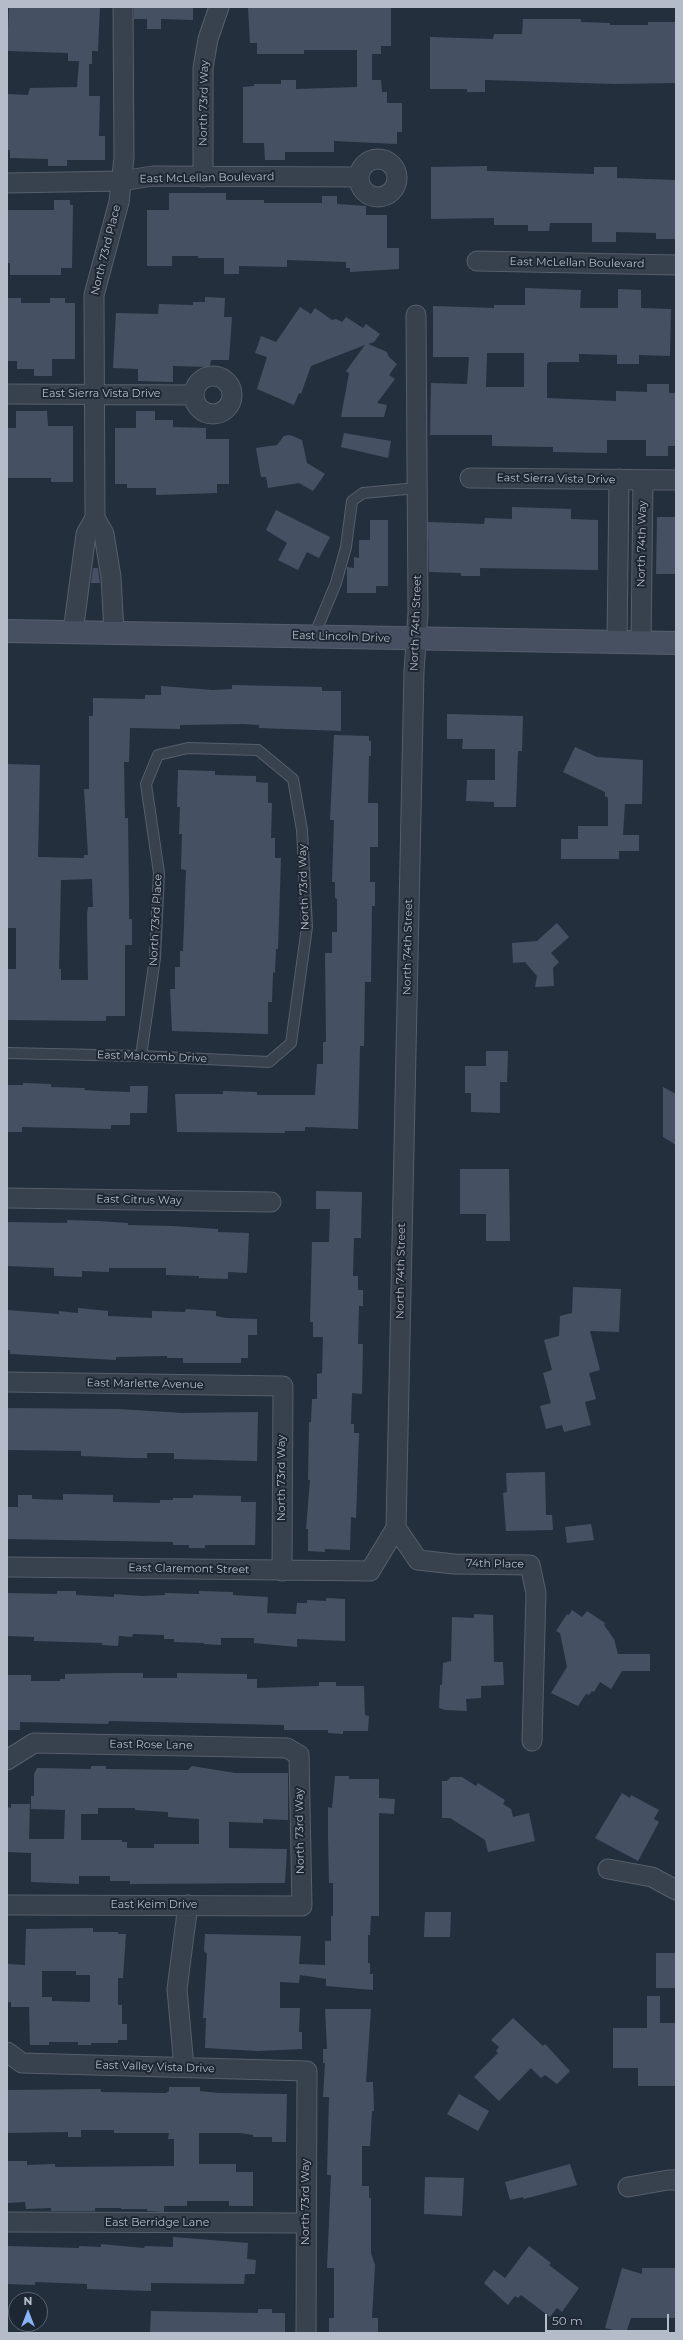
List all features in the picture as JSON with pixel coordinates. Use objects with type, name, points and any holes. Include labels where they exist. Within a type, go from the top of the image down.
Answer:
[{"type":"main road","name":"East Lincoln Drive","points":[[7,631],[676,643]]},
{"type":"street","name":"North 73rd Place","points":[[74,632],[86,534],[95,518],[94,295],[118,202],[124,158],[123,7]]},
{"type":"street","name":"North 73rd Way","points":[[203,177],[203,68],[208,39],[219,7]]},
{"type":"street","name":"East McLellan Boulevard","points":[[7,183],[121,181],[153,176],[359,177]]},
{"type":"street","name":"East McLellan Boulevard","points":[[477,261],[676,265]]},
{"type":"street","name":"North 74th Street","points":[[396,1528],[413,679],[418,613],[416,316]]},
{"type":"street","name":"East Sierra Vista Drive","points":[[7,394],[194,395]]},
{"type":"street","name":"East Sierra Vista Drive","points":[[470,478],[643,480]]},
{"type":"street","points":[[617,642],[619,479]]},
{"type":"street","points":[[643,480],[676,480]]},
{"type":"street","name":"North 74th Way","points":[[641,642],[643,480]]},
{"type":"street","name":"North 73rd Place","points":[[95,518],[104,534],[111,577],[114,632]]},
{"type":"street","name":"East Citrus Way","points":[[7,1198],[271,1202]]},
{"type":"street","name":"East Marlette Avenue","points":[[7,1382],[283,1386]]},
{"type":"street","name":"North 73rd Way","points":[[282,1571],[283,1386]]},
{"type":"street","name":"East Claremont Street","points":[[7,1567],[370,1571],[396,1528]]},
{"type":"street","name":"74th Place","points":[[396,1528],[418,1560],[454,1564],[530,1565],[536,1592],[532,1741]]},
{"type":"street","name":"East Rose Lane","points":[[7,1760],[34,1743],[287,1748],[298,1755]]},
{"type":"street","name":"North 73rd Way","points":[[298,1755],[302,1906]]},
{"type":"street","points":[[608,1869],[652,1877],[676,1890]]},
{"type":"street","name":"East Keim Drive","points":[[7,1905],[302,1906]]},
{"type":"street","points":[[184,2067],[178,1989],[188,1905]]},
{"type":"street","name":"East Valley Vista Drive","points":[[7,2052],[22,2063],[307,2071]]},
{"type":"street","name":"North 73rd Way","points":[[306,2333],[307,2071]]},
{"type":"street","points":[[628,2186],[676,2180]]},
{"type":"street","name":"East Berridge Lane","points":[[7,2222],[306,2224]]},
{"type":"lane","points":[[314,636],[336,583],[346,547],[352,501],[363,493],[417,488]]},
{"type":"lane","name":"North 73rd Place","points":[[141,1056],[155,958],[159,873],[146,784],[158,755],[188,748],[258,750],[292,779]]},
{"type":"lane","name":"North 73rd Way","points":[[291,1043],[307,927],[302,830],[292,779]]},
{"type":"lane","name":"East Malcomb Drive","points":[[7,1053],[141,1056],[269,1062],[291,1043]]},
{"type":"building","points":[[9,7],[100,7],[98,51],[92,51],[92,64],[89,64],[89,96],[100,96],[99,136],[105,136],[105,160],[67,160],[67,166],[48,166],[48,159],[10,158],[10,150],[7,150],[7,94],[28,95],[30,88],[77,87],[79,61],[68,61],[68,53],[7,51]]},
{"type":"building","points":[[134,7],[193,7],[193,20],[161,19],[161,29],[147,29],[147,19],[134,19]]},
{"type":"building","points":[[248,7],[391,7],[391,46],[381,46],[381,54],[372,54],[372,80],[381,80],[382,92],[387,92],[387,103],[402,103],[402,132],[397,132],[397,144],[334,141],[334,152],[285,152],[285,160],[265,160],[264,143],[243,143],[243,87],[254,86],[254,84],[281,84],[281,80],[296,80],[296,89],[357,87],[357,50],[304,50],[304,54],[257,54],[257,43],[250,43]]},
{"type":"building","points":[[523,19],[581,19],[581,22],[610,23],[610,25],[648,25],[648,22],[676,22],[676,83],[615,84],[485,80],[485,92],[467,92],[467,89],[430,89],[430,37],[493,39],[494,34],[522,34]]},
{"type":"building","points":[[487,166],[487,171],[594,174],[594,167],[617,167],[617,178],[676,180],[676,239],[656,239],[656,233],[616,232],[616,242],[592,242],[592,223],[550,223],[549,231],[528,231],[528,225],[494,225],[494,218],[431,219],[431,167]]},
{"type":"building","points":[[169,193],[226,193],[226,200],[264,200],[264,203],[322,203],[322,196],[337,196],[337,204],[366,206],[366,215],[387,215],[387,248],[399,248],[399,269],[350,272],[350,268],[346,268],[346,262],[287,260],[287,267],[239,266],[239,274],[224,274],[224,258],[198,258],[198,256],[172,256],[172,266],[147,266],[147,210],[169,210]]},
{"type":"building","points":[[54,200],[70,200],[70,205],[73,205],[72,268],[61,268],[61,275],[10,275],[10,263],[7,263],[7,210],[54,210]]},
{"type":"building","points":[[525,288],[581,290],[580,308],[618,308],[618,289],[641,290],[641,308],[671,309],[670,356],[639,355],[639,364],[617,364],[617,355],[579,354],[579,362],[549,362],[547,364],[547,398],[616,401],[616,391],[647,392],[647,384],[669,384],[669,393],[676,393],[676,446],[668,446],[668,456],[646,456],[646,440],[607,440],[607,453],[553,452],[553,447],[492,446],[492,435],[430,435],[431,383],[467,384],[469,357],[433,357],[433,306],[494,308],[494,305],[525,305]],"holes":[[[487,353],[524,353],[524,387],[486,387]]]},
{"type":"building","points":[[205,297],[225,298],[224,317],[232,317],[229,360],[211,360],[210,367],[173,366],[173,382],[138,381],[138,369],[113,368],[116,313],[158,314],[159,304],[193,305],[193,302],[205,302]]},
{"type":"building","points":[[7,298],[21,298],[21,303],[50,303],[50,298],[65,298],[65,303],[75,303],[75,359],[52,359],[52,376],[34,376],[34,369],[17,369],[17,361],[7,361]]},
{"type":"building","points":[[300,307],[311,314],[315,308],[332,320],[336,319],[342,322],[346,317],[363,328],[366,324],[380,334],[374,342],[368,344],[387,352],[389,357],[397,364],[389,375],[395,379],[377,403],[387,405],[384,417],[341,417],[349,373],[346,371],[365,345],[311,366],[301,394],[299,393],[294,405],[257,389],[267,357],[255,353],[261,336],[276,342]]},
{"type":"building","points":[[16,411],[47,411],[48,426],[73,426],[73,482],[51,482],[51,478],[7,478],[7,428],[16,428]]},
{"type":"building","points":[[136,411],[155,411],[155,420],[173,420],[173,427],[206,428],[206,439],[229,439],[229,484],[217,484],[217,493],[156,495],[156,488],[127,488],[127,484],[115,484],[115,428],[136,428]]},
{"type":"building","points":[[344,433],[391,441],[388,458],[341,447]]},
{"type":"building","points":[[290,435],[302,440],[307,463],[325,474],[313,491],[299,483],[268,488],[266,477],[261,477],[256,448],[277,445],[284,436]]},
{"type":"building","points":[[512,507],[571,509],[571,519],[598,520],[598,570],[480,568],[480,576],[461,576],[461,573],[429,572],[428,522],[484,524],[485,518],[512,519]]},
{"type":"building","points":[[276,510],[330,537],[319,558],[307,552],[298,570],[278,560],[287,543],[266,530]]},
{"type":"building","points":[[657,517],[676,517],[676,574],[656,574]]},
{"type":"building","points":[[370,520],[388,520],[388,586],[376,586],[376,593],[347,593],[347,567],[354,568],[354,557],[359,558],[359,540],[370,540]]},
{"type":"building","points":[[93,568],[98,568],[100,583],[91,583]]},
{"type":"building","points":[[232,685],[322,687],[322,691],[341,691],[341,731],[259,728],[259,725],[244,724],[180,725],[180,729],[130,728],[129,762],[124,762],[125,818],[128,818],[129,919],[132,919],[132,945],[125,945],[125,1016],[106,1016],[106,1021],[7,1020],[7,969],[16,969],[16,928],[7,928],[7,764],[40,765],[38,857],[84,858],[84,855],[88,855],[84,789],[89,789],[89,716],[93,716],[93,698],[145,699],[145,695],[161,695],[161,686],[213,690],[232,689]],"holes":[[[92,879],[93,907],[88,907],[87,914],[88,980],[61,980],[61,969],[59,969],[61,880]]]},
{"type":"building","points":[[447,714],[523,716],[522,751],[518,751],[516,807],[494,807],[494,802],[466,801],[467,780],[495,780],[495,749],[462,749],[463,739],[447,739]]},
{"type":"building","points":[[334,735],[369,736],[369,741],[371,741],[371,756],[369,756],[368,803],[378,803],[378,847],[370,847],[370,882],[375,882],[375,906],[372,906],[371,982],[365,982],[364,1046],[360,1046],[358,1129],[305,1127],[305,1131],[285,1131],[285,1133],[177,1132],[175,1094],[223,1094],[223,1091],[257,1092],[257,1095],[315,1095],[317,1064],[323,1064],[323,1042],[326,1042],[325,953],[332,953],[332,932],[337,932],[337,899],[335,898],[335,882],[332,882],[334,820],[330,820]]},
{"type":"building","points":[[575,747],[597,757],[643,760],[642,804],[625,804],[623,835],[639,835],[639,851],[619,851],[619,859],[561,859],[561,839],[578,839],[578,826],[608,826],[608,798],[605,796],[605,792],[563,772]]},
{"type":"building","points":[[178,770],[215,771],[215,775],[256,776],[256,782],[268,783],[268,803],[272,803],[271,838],[275,838],[275,858],[281,858],[278,949],[276,949],[275,973],[273,972],[272,1002],[268,1002],[268,1034],[172,1031],[170,989],[175,989],[175,967],[180,967],[180,951],[183,951],[186,870],[181,869],[182,834],[179,834],[180,807],[177,807]]},
{"type":"building","points":[[557,923],[569,937],[551,953],[559,962],[553,968],[554,986],[535,987],[537,976],[525,962],[513,963],[512,943],[537,941]]},
{"type":"building","points":[[486,1051],[508,1051],[507,1082],[500,1082],[500,1113],[471,1112],[471,1093],[465,1093],[465,1066],[486,1066]]},
{"type":"building","points":[[23,1083],[51,1084],[51,1087],[85,1088],[84,1090],[130,1092],[130,1086],[148,1086],[147,1113],[130,1113],[130,1125],[111,1125],[111,1129],[22,1127],[22,1132],[7,1132],[7,1085],[23,1085]]},
{"type":"building","points":[[663,1087],[676,1094],[676,1145],[663,1137]]},
{"type":"building","points":[[460,1169],[509,1169],[510,1241],[486,1241],[486,1214],[460,1214]]},
{"type":"building","points":[[316,1191],[362,1192],[361,1238],[354,1238],[353,1276],[358,1276],[358,1290],[363,1290],[363,1306],[359,1306],[358,1344],[363,1344],[362,1394],[352,1393],[351,1424],[354,1424],[354,1433],[359,1433],[356,1518],[351,1517],[350,1550],[325,1549],[325,1552],[308,1551],[308,1529],[306,1529],[310,1480],[308,1480],[309,1422],[311,1422],[312,1399],[317,1399],[317,1374],[322,1373],[323,1337],[313,1337],[313,1322],[310,1322],[312,1242],[329,1242],[330,1209],[316,1209]]},
{"type":"building","points":[[67,1220],[128,1223],[128,1225],[218,1229],[218,1232],[249,1233],[247,1273],[228,1272],[228,1279],[199,1278],[199,1276],[166,1275],[166,1268],[109,1268],[109,1272],[82,1271],[82,1277],[54,1276],[54,1268],[7,1266],[7,1222],[67,1223]]},
{"type":"building","points":[[573,1287],[621,1289],[619,1332],[590,1331],[600,1370],[589,1373],[596,1399],[585,1402],[591,1425],[564,1432],[562,1425],[546,1429],[540,1406],[551,1403],[543,1373],[552,1370],[544,1340],[559,1336],[560,1316],[572,1313]]},
{"type":"building","points":[[78,1308],[108,1311],[108,1316],[152,1318],[152,1311],[185,1312],[186,1309],[216,1311],[216,1316],[226,1318],[257,1319],[257,1335],[248,1335],[248,1358],[241,1358],[241,1363],[183,1363],[183,1358],[167,1358],[167,1356],[116,1357],[116,1360],[10,1354],[10,1350],[7,1350],[7,1310],[59,1314],[59,1311],[78,1313]]},
{"type":"building","points":[[7,1408],[118,1409],[182,1413],[258,1412],[257,1461],[174,1459],[174,1453],[147,1453],[147,1458],[132,1458],[81,1456],[81,1451],[7,1450]]},
{"type":"building","points":[[545,1472],[546,1515],[552,1515],[553,1530],[506,1531],[503,1493],[507,1492],[506,1473]]},
{"type":"building","points":[[63,1494],[113,1495],[113,1502],[160,1503],[160,1500],[173,1500],[173,1498],[193,1498],[193,1495],[241,1496],[241,1502],[256,1502],[255,1545],[205,1545],[205,1548],[189,1548],[189,1545],[173,1545],[173,1542],[7,1539],[7,1507],[18,1507],[18,1495],[32,1495],[32,1499],[63,1500]]},
{"type":"building","points":[[591,1524],[594,1540],[567,1543],[565,1527]]},
{"type":"building","points":[[57,1591],[76,1591],[76,1595],[114,1597],[114,1594],[142,1596],[165,1595],[165,1593],[199,1594],[199,1591],[233,1592],[233,1595],[268,1597],[267,1613],[296,1614],[297,1603],[307,1603],[307,1600],[326,1601],[326,1598],[345,1599],[345,1641],[297,1639],[297,1647],[254,1643],[254,1638],[221,1638],[221,1645],[174,1642],[174,1639],[164,1639],[164,1635],[133,1634],[132,1637],[119,1636],[118,1646],[102,1645],[102,1643],[34,1641],[34,1637],[7,1636],[7,1593],[57,1594]]},
{"type":"building","points":[[572,1610],[582,1617],[587,1611],[605,1623],[604,1625],[614,1639],[618,1654],[650,1654],[650,1671],[622,1671],[611,1689],[600,1682],[594,1692],[592,1691],[589,1695],[586,1694],[578,1706],[551,1693],[567,1667],[560,1633],[556,1631],[567,1614],[569,1615]]},
{"type":"building","points":[[474,1614],[493,1615],[494,1662],[503,1662],[504,1685],[481,1686],[481,1698],[466,1699],[467,1711],[445,1710],[439,1708],[443,1663],[451,1661],[452,1617],[474,1618]]},
{"type":"building","points":[[143,1673],[143,1678],[177,1678],[177,1673],[247,1674],[247,1679],[257,1679],[257,1688],[319,1686],[319,1682],[336,1682],[336,1686],[364,1686],[365,1715],[369,1716],[368,1731],[343,1731],[343,1734],[328,1733],[328,1730],[284,1730],[284,1725],[109,1721],[108,1724],[20,1722],[20,1730],[7,1730],[7,1675],[31,1675],[31,1681],[60,1681],[60,1679],[65,1679],[65,1674]]},
{"type":"building","points":[[91,1766],[106,1766],[106,1769],[188,1770],[192,1766],[235,1773],[288,1773],[288,1820],[263,1819],[263,1823],[229,1822],[229,1848],[287,1849],[285,1883],[130,1884],[130,1881],[110,1881],[110,1876],[79,1876],[79,1884],[31,1882],[31,1853],[7,1852],[7,1807],[11,1808],[11,1804],[30,1804],[29,1839],[64,1839],[65,1810],[31,1809],[31,1796],[34,1796],[34,1774],[37,1768],[91,1769]],"holes":[[[98,1808],[135,1808],[135,1810],[168,1812],[168,1817],[199,1819],[199,1844],[154,1844],[154,1848],[127,1848],[127,1842],[122,1842],[122,1840],[81,1840],[81,1814],[98,1814]]]},
{"type":"building","points":[[335,1776],[349,1776],[349,1779],[379,1779],[379,1798],[395,1799],[394,1814],[379,1813],[379,1916],[371,1916],[370,1935],[368,1935],[368,1963],[370,1963],[370,1974],[373,1974],[373,1990],[326,1986],[326,1979],[300,1975],[299,1983],[280,1982],[280,2008],[300,2008],[299,2032],[302,2032],[302,2049],[258,2051],[205,2048],[206,2018],[203,2018],[207,1954],[204,1951],[205,1934],[301,1936],[299,1964],[325,1965],[325,1941],[331,1941],[331,1916],[333,1916],[333,1883],[329,1883],[328,1807],[332,1808]]},
{"type":"building","points":[[451,1777],[462,1777],[476,1786],[478,1783],[505,1800],[503,1804],[511,1809],[513,1817],[529,1813],[535,1841],[488,1852],[485,1840],[450,1818],[442,1818],[442,1781],[447,1781]]},
{"type":"building","points":[[622,1793],[630,1798],[631,1795],[659,1810],[654,1819],[659,1822],[638,1861],[595,1838]]},
{"type":"building","points":[[425,1912],[451,1912],[450,1937],[424,1937]]},
{"type":"building","points":[[93,1928],[93,1932],[118,1932],[118,1934],[126,1934],[123,1978],[118,1978],[118,2005],[122,2005],[122,2024],[127,2024],[127,2040],[118,2040],[118,2043],[91,2043],[91,2045],[78,2045],[78,2042],[49,2042],[49,2045],[30,2045],[29,2007],[11,2007],[11,2002],[7,2002],[7,1964],[25,1965],[26,1929]],"holes":[[[42,1971],[76,1971],[76,1975],[90,1975],[90,2002],[52,2001],[52,1997],[42,1997]]]},
{"type":"building","points":[[656,1953],[676,1953],[676,1988],[656,1988]]},
{"type":"building","points":[[647,1996],[660,1996],[660,2023],[676,2023],[676,2086],[638,2086],[638,2068],[613,2068],[613,2028],[647,2028]]},
{"type":"building","points":[[325,2009],[371,2009],[366,2082],[373,2082],[374,2111],[372,2111],[370,2146],[362,2146],[362,2186],[369,2186],[369,2198],[371,2198],[371,2253],[375,2265],[372,2318],[378,2318],[378,2333],[329,2333],[329,2318],[334,2318],[334,2268],[327,2268],[331,2175],[327,2175],[329,2097],[323,2097],[325,2063],[323,2063],[323,2049],[327,2049]]},
{"type":"building","points":[[513,2018],[543,2046],[545,2044],[570,2071],[557,2084],[545,2075],[541,2078],[531,2068],[499,2101],[474,2077],[498,2053],[496,2051],[499,2047],[491,2040]]},
{"type":"building","points":[[169,2087],[200,2087],[200,2091],[218,2093],[287,2094],[286,2142],[272,2142],[272,2137],[253,2137],[253,2135],[240,2133],[199,2133],[199,2164],[236,2164],[236,2172],[253,2172],[253,2206],[229,2206],[229,2201],[187,2201],[187,2206],[164,2206],[164,2212],[147,2211],[147,2209],[121,2208],[95,2208],[95,2211],[51,2211],[51,2208],[26,2209],[25,2202],[7,2203],[8,2161],[27,2161],[27,2165],[55,2164],[55,2167],[174,2166],[174,2139],[168,2139],[169,2133],[114,2133],[114,2130],[81,2130],[81,2137],[68,2137],[68,2132],[7,2133],[7,2090],[101,2089],[101,2092],[166,2093],[169,2091]]},
{"type":"building","points":[[459,2094],[489,2111],[478,2131],[447,2114]]},
{"type":"building","points":[[570,2164],[577,2185],[524,2199],[523,2197],[510,2200],[505,2182]]},
{"type":"building","points":[[425,2177],[464,2178],[462,2216],[424,2214]]},
{"type":"building","points":[[173,2237],[248,2243],[247,2259],[256,2260],[255,2274],[245,2274],[244,2284],[151,2283],[151,2291],[87,2289],[87,2284],[35,2282],[35,2285],[7,2284],[7,2246],[79,2248],[79,2246],[101,2247],[101,2244],[144,2248],[145,2246],[173,2247]]},
{"type":"building","points":[[529,2246],[551,2263],[549,2265],[579,2288],[562,2312],[557,2308],[550,2317],[521,2295],[518,2298],[515,2296],[508,2305],[484,2283],[494,2270],[505,2278]]},
{"type":"building","points":[[622,2268],[642,2274],[642,2268],[676,2268],[676,2318],[631,2318],[626,2333],[605,2328]]},
{"type":"building","points":[[258,2309],[272,2309],[272,2313],[285,2313],[285,2333],[150,2333],[151,2311],[258,2313]]}]
